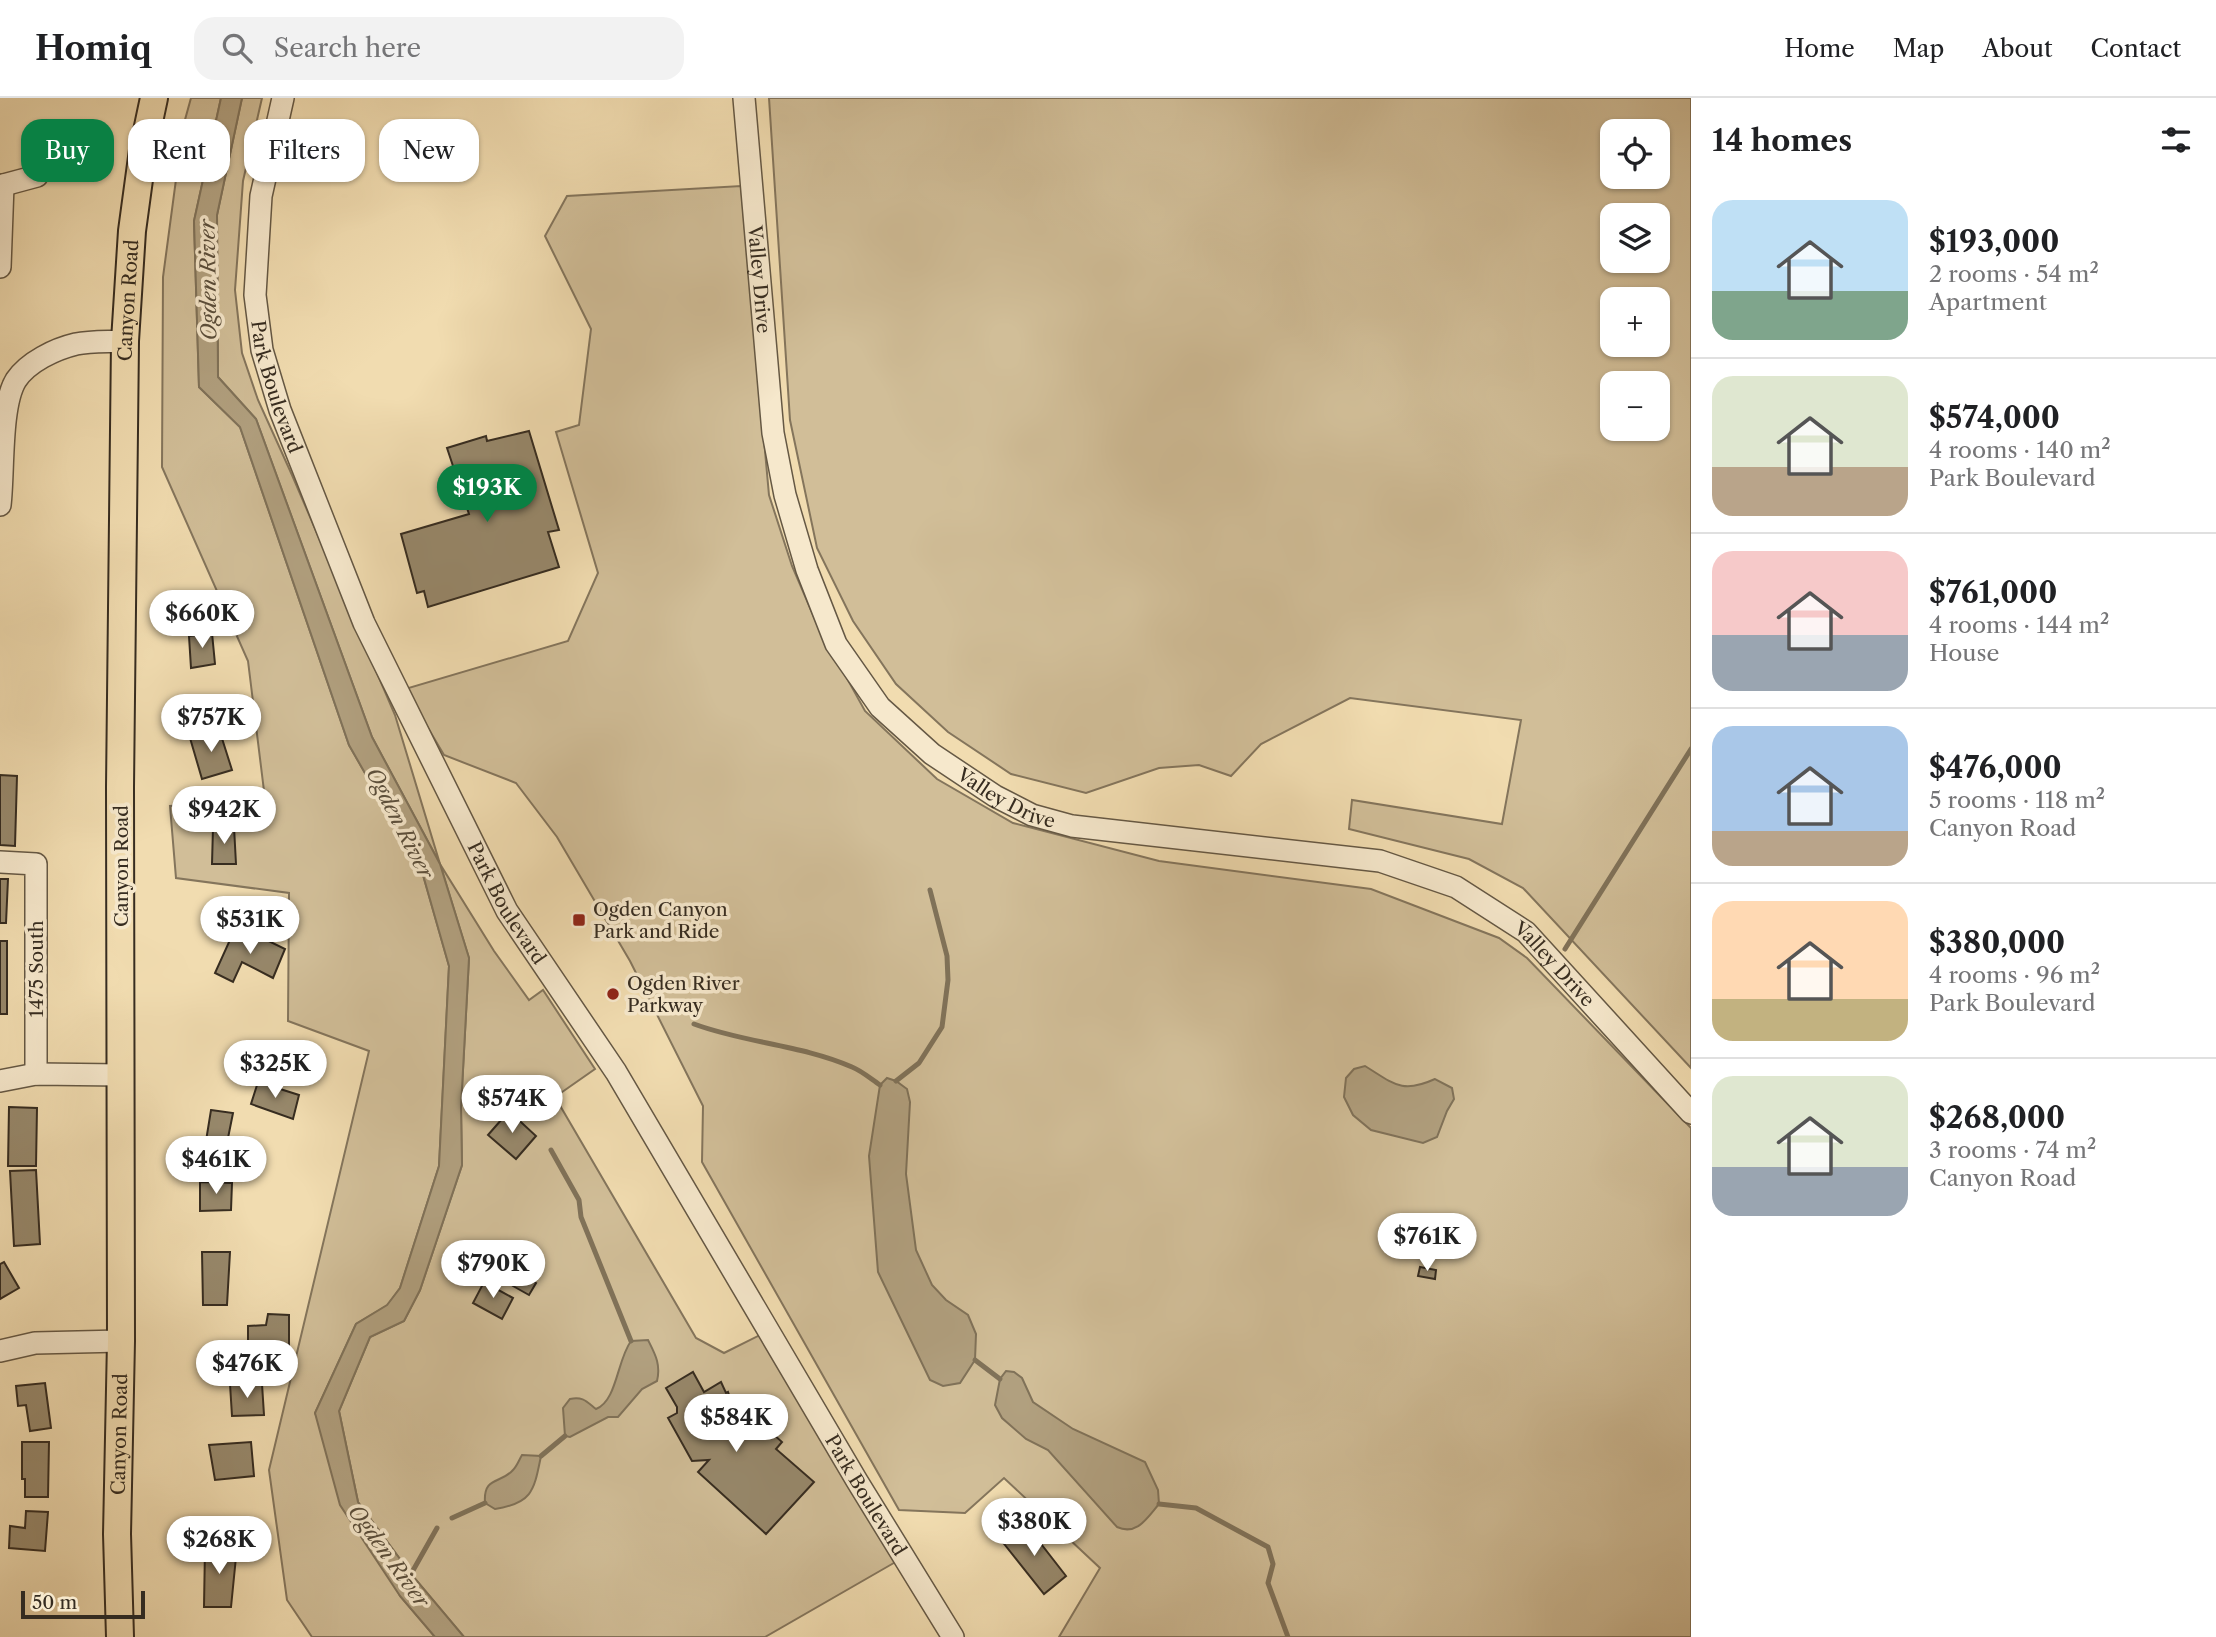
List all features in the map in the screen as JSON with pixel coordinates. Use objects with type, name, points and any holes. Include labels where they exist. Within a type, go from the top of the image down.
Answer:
[{"type":"main road","name":"Canyon Road","points":[[120,1637],[117,1534],[121,1341],[120,773],[125,341],[132,231],[143,150],[154,98]]},
{"type":"street","name":"Park Boulevard","points":[[283,98],[261,196],[255,295],[261,350],[280,410],[364,623],[507,911],[616,1072],[857,1481],[953,1637]]},
{"type":"street","name":"Valley Drive","points":[[744,98],[773,433],[785,495],[807,570],[836,644],[880,706],[932,754],[995,796],[1031,815],[1072,826],[1380,861],[1456,887],[1526,932],[1691,1113]]},
{"type":"street","points":[[0,267],[1,186],[21,180]]},
{"type":"street","points":[[0,505],[6,418],[16,380],[37,361],[56,350],[78,344],[125,341]]},
{"type":"street","name":"1475 South","points":[[0,862],[36,864],[36,1074]]},
{"type":"street","points":[[0,1081],[36,1074],[121,1075]]},
{"type":"street","points":[[0,1351],[35,1343],[121,1341]]},
{"type":"shaded area","points":[[191,98],[221,98],[216,119],[185,119]]},
{"type":"shaded area","points":[[242,98],[262,98],[257,119],[244,119],[244,177],[235,290],[242,353],[258,400],[395,715],[440,864],[372,737],[256,419],[218,377],[217,215],[224,182],[230,182],[230,154]]},
{"type":"shaded area","points":[[769,98],[1691,98],[1691,1068],[1523,888],[1469,859],[1349,829],[1352,800],[1502,824],[1521,720],[1350,698],[1261,744],[1231,776],[1199,765],[1159,768],[1086,793],[1011,774],[948,732],[896,684],[853,621],[817,548],[790,420]]},
{"type":"shaded area","points":[[176,182],[203,182],[194,221],[199,387],[240,427],[349,745],[423,875],[449,966],[439,1166],[400,1288],[388,1305],[356,1324],[315,1413],[400,1596],[435,1637],[312,1637],[287,1600],[269,1470],[369,1051],[288,1021],[289,893],[176,878],[170,806],[265,799],[248,661],[162,467],[163,277]]},
{"type":"shaded area","points":[[741,186],[769,495],[792,566],[817,624],[865,711],[937,779],[1013,823],[1159,861],[1371,889],[1499,938],[1527,958],[1691,1128],[1691,1637],[1059,1637],[1100,1568],[1004,1478],[965,1513],[899,1510],[702,1162],[703,1106],[630,961],[557,837],[516,783],[444,755],[405,689],[568,641],[598,573],[556,432],[579,425],[591,329],[545,236],[567,196]]},
{"type":"shaded area","points":[[440,864],[494,951],[529,1000],[543,990],[595,1069],[555,1097],[696,1338],[724,1353],[766,1332],[899,1560],[765,1637],[464,1637],[411,1574],[358,1502],[339,1411],[370,1337],[404,1321],[420,1290],[462,1165],[461,1107],[469,958]]},
{"type":"water","name":"Ogden River","points":[[221,98],[242,98],[230,154],[230,119],[216,119]]},
{"type":"water","name":"Ogden River","points":[[203,182],[224,182],[217,215],[218,377],[256,419],[372,737],[440,864],[469,958],[461,1107],[462,1165],[420,1290],[404,1321],[370,1337],[339,1411],[358,1502],[411,1574],[464,1637],[435,1637],[400,1596],[340,1505],[315,1413],[356,1324],[387,1305],[400,1288],[439,1166],[449,966],[423,875],[349,745],[240,427],[199,387],[194,221]]},
{"type":"water","points":[[1365,1066],[1398,1085],[1414,1086],[1435,1079],[1452,1088],[1454,1099],[1437,1137],[1423,1143],[1371,1130],[1353,1115],[1344,1097],[1346,1078],[1354,1069]]},
{"type":"water","points":[[887,1078],[907,1089],[910,1102],[906,1174],[916,1250],[932,1285],[946,1300],[968,1315],[976,1334],[975,1360],[960,1383],[943,1386],[930,1380],[878,1272],[869,1156],[880,1085]]},
{"type":"water","points":[[648,1340],[658,1364],[657,1381],[642,1389],[618,1417],[608,1417],[570,1437],[565,1436],[563,1408],[570,1399],[582,1399],[596,1409],[603,1405],[613,1389],[631,1341]]},
{"type":"water","points":[[1006,1371],[1014,1372],[1022,1378],[1033,1402],[1073,1429],[1145,1462],[1158,1490],[1159,1504],[1146,1520],[1130,1529],[1117,1527],[1048,1450],[1026,1439],[1002,1418],[995,1405],[1000,1379]]},
{"type":"water","points":[[522,1455],[541,1456],[530,1493],[517,1503],[495,1509],[485,1503],[485,1494],[490,1484],[516,1467]]},
{"type":"building","points":[[529,431],[559,530],[548,532],[559,567],[428,607],[424,591],[417,593],[401,534],[469,514],[447,448],[486,436],[487,441]]},
{"type":"building","points":[[212,633],[215,664],[191,668],[189,636]]},
{"type":"building","points":[[219,729],[232,770],[202,779],[190,738]]},
{"type":"building","points":[[0,775],[17,776],[15,846],[0,845]]},
{"type":"building","points":[[234,827],[236,864],[212,864],[213,828]]},
{"type":"building","points":[[0,879],[8,879],[6,923],[0,923]]},
{"type":"building","points":[[234,931],[250,938],[252,933],[285,949],[273,978],[242,962],[233,982],[215,973]]},
{"type":"building","points":[[0,941],[7,941],[7,1014],[0,1014]]},
{"type":"building","points":[[258,1082],[299,1095],[293,1119],[251,1104]]},
{"type":"building","points":[[9,1107],[37,1108],[36,1166],[8,1166]]},
{"type":"building","points":[[211,1110],[233,1113],[226,1148],[205,1147]]},
{"type":"building","points":[[509,1111],[536,1136],[516,1159],[488,1135]]},
{"type":"building","points":[[36,1170],[40,1244],[14,1246],[10,1171]]},
{"type":"building","points":[[200,1182],[232,1183],[231,1210],[200,1211]]},
{"type":"building","points":[[202,1252],[230,1252],[227,1305],[203,1305]]},
{"type":"building","points":[[4,1262],[19,1288],[0,1299],[0,1264]]},
{"type":"building","points":[[1420,1267],[1436,1270],[1435,1279],[1418,1276]]},
{"type":"building","points":[[520,1274],[536,1283],[529,1295],[513,1286]]},
{"type":"building","points":[[484,1282],[513,1298],[502,1319],[473,1303]]},
{"type":"building","points":[[268,1314],[289,1315],[289,1369],[269,1368],[267,1347],[248,1348],[248,1326],[266,1325]]},
{"type":"building","points":[[693,1372],[704,1392],[721,1382],[726,1393],[728,1392],[734,1411],[756,1431],[762,1424],[782,1442],[776,1449],[814,1482],[766,1534],[698,1472],[709,1460],[692,1461],[668,1418],[677,1413],[677,1407],[666,1388]]},
{"type":"building","points":[[45,1383],[51,1428],[30,1431],[26,1405],[18,1406],[16,1386]]},
{"type":"building","points":[[230,1384],[262,1384],[264,1415],[232,1416]]},
{"type":"building","points":[[22,1442],[49,1442],[48,1497],[25,1497]]},
{"type":"building","points":[[251,1442],[254,1476],[215,1480],[209,1445]]},
{"type":"building","points":[[26,1511],[48,1512],[45,1551],[9,1548],[10,1526],[25,1528]]},
{"type":"building","points":[[1024,1522],[1066,1576],[1044,1594],[1001,1540]]},
{"type":"building","points":[[237,1547],[231,1607],[204,1607],[205,1548]]},
{"type":"waterway","points":[[1565,949],[1691,749]]},
{"type":"waterway","points":[[896,1081],[919,1063],[942,1027],[948,980],[947,956],[930,890]]},
{"type":"waterway","points":[[694,1024],[833,1060],[856,1069],[880,1085]]},
{"type":"waterway","points":[[551,1150],[579,1200],[581,1217],[631,1341]]},
{"type":"waterway","points":[[975,1360],[1000,1379]]},
{"type":"waterway","points":[[541,1456],[565,1436]]},
{"type":"waterway","points":[[452,1518],[485,1503]]},
{"type":"waterway","points":[[1159,1504],[1196,1508],[1268,1547],[1273,1564],[1268,1583],[1288,1637]]},
{"type":"waterway","points":[[410,1581],[411,1574],[437,1528]]},
{"type":"place","name":"Ogden Canyon Park and Ride","points":[[579,920]]},
{"type":"place","name":"Ogden River Parkway","points":[[613,994]]}]
